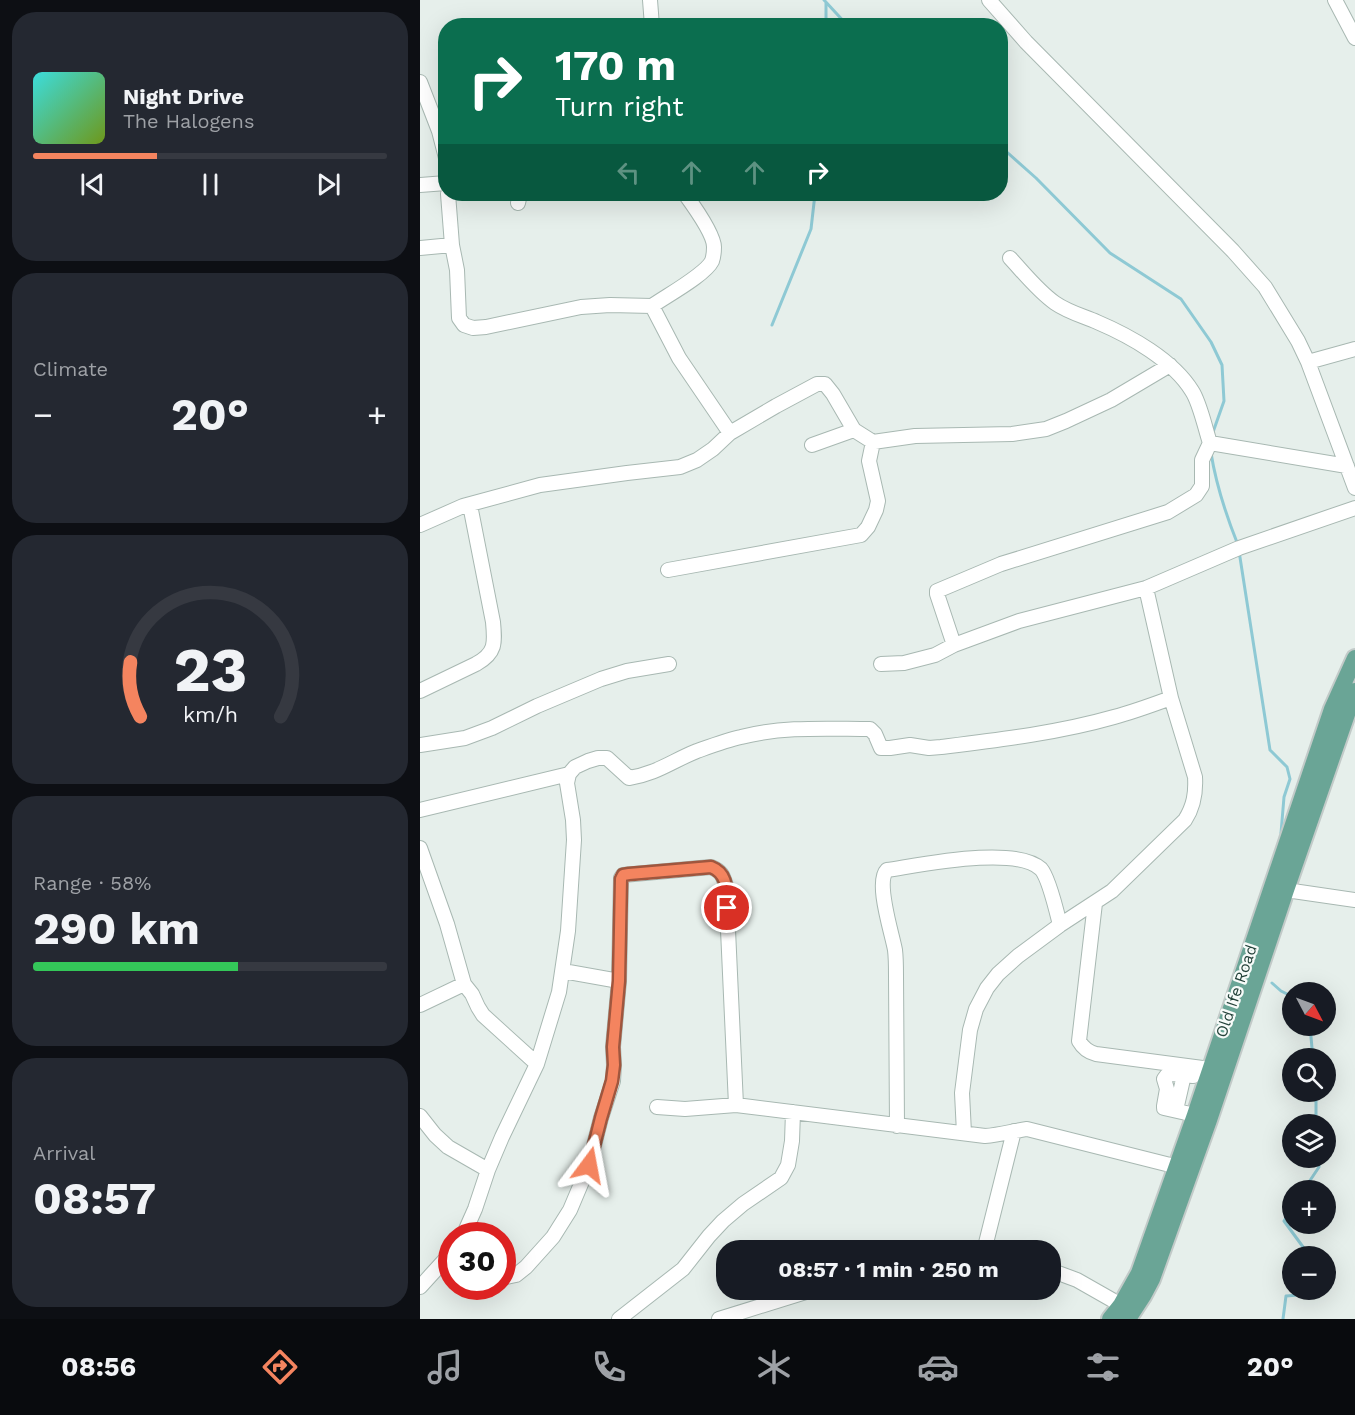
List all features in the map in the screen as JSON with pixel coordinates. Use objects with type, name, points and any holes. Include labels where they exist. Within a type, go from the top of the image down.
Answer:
[{"type":"main road","name":"Old Ife Road","points":[[1183,1169],[1286,890],[1332,709],[1355,658]]},
{"type":"main road","name":"Old Ife Road","points":[[1110,1319],[1125,1312],[1143,1296],[1152,1279],[1208,1074],[1312,791],[1355,691]]},
{"type":"street","points":[[650,0],[653,18]]},
{"type":"street","points":[[989,0],[1005,18]]},
{"type":"street","points":[[1335,0],[1355,38]]},
{"type":"street","points":[[1008,22],[1233,251],[1265,287],[1298,340],[1308,362],[1355,488]]},
{"type":"street","points":[[420,81],[438,128]]},
{"type":"street","points":[[420,185],[438,184]]},
{"type":"street","points":[[449,201],[452,245],[457,270],[459,318],[464,325],[473,328],[581,307],[652,306],[693,278],[712,260],[714,245],[706,226],[690,201]]},
{"type":"street","points":[[420,248],[452,245]]},
{"type":"street","points":[[954,645],[937,591],[1001,564],[1168,512],[1196,495],[1202,486],[1202,460],[1210,443],[1194,393],[1182,376],[1170,365],[1130,338],[1055,303],[1010,258]]},
{"type":"street","points":[[652,306],[679,358],[730,433]]},
{"type":"street","points":[[1308,362],[1355,349]]},
{"type":"street","points":[[420,525],[470,505],[540,485],[680,467],[697,460],[730,433],[817,384],[825,384],[854,430],[873,442],[915,436],[1012,434],[1046,429],[1111,400],[1170,365]]},
{"type":"street","points":[[812,445],[854,430]]},
{"type":"street","points":[[668,570],[861,535],[873,519],[878,501],[869,461],[873,442]]},
{"type":"street","points":[[1210,443],[1347,466]]},
{"type":"street","points":[[420,691],[484,660],[493,649],[495,636],[493,622],[470,505]]},
{"type":"street","points":[[881,664],[904,663],[934,655],[954,645],[1019,621],[1146,588],[1239,548],[1355,508]]},
{"type":"street","points":[[964,1133],[962,1093],[970,1030],[976,1010],[987,988],[998,974],[1018,956],[1112,891],[1147,859],[1185,820],[1192,809],[1196,777],[1171,698],[1146,588]]},
{"type":"street","points":[[420,746],[465,738],[601,679],[627,671],[669,664]]},
{"type":"street","points":[[469,1222],[510,1119],[537,1065],[559,992],[568,931],[574,840],[567,783],[569,774],[575,767],[603,757],[629,778],[639,777],[698,751],[741,737],[802,728],[870,729],[875,734],[881,748],[910,745],[928,748],[973,743],[1088,723],[1171,698]]},
{"type":"street","points":[[420,810],[569,774]]},
{"type":"street","points":[[420,848],[447,924],[464,984],[483,1015],[537,1065]]},
{"type":"street","points":[[897,1126],[897,975],[895,952],[883,896],[884,872],[966,858],[1000,857],[1025,861],[1041,870],[1051,890],[1060,925]]},
{"type":"street","points":[[516,1275],[553,1237],[570,1210],[589,1165],[612,1081],[623,875],[711,867],[719,870],[723,876],[726,886],[736,1105]]},
{"type":"street","points":[[1286,890],[1355,900]]},
{"type":"street","points":[[1095,903],[1079,1041],[1082,1046],[1088,1052],[1096,1054],[1208,1074]]},
{"type":"street","points":[[563,971],[619,981]]},
{"type":"street","points":[[420,1005],[464,984]]},
{"type":"street","points":[[1195,1115],[1176,1110],[1184,1075],[1208,1074]]},
{"type":"street","points":[[657,1107],[685,1109],[736,1105],[985,1136],[1027,1129],[1183,1169]]},
{"type":"street","points":[[620,1319],[683,1269],[723,1221],[781,1178],[788,1165],[793,1112]]},
{"type":"street","points":[[420,1116],[448,1147],[488,1170]]},
{"type":"street","points":[[987,1240],[1014,1131]]},
{"type":"street","points":[[420,1287],[438,1267]]},
{"type":"street","points":[[1061,1274],[1084,1283],[1125,1312]]},
{"type":"street","points":[[719,1319],[780,1300]]},
{"type":"waterway","points":[[824,0],[841,18]]},
{"type":"waterway","points":[[826,3],[826,18]]},
{"type":"waterway","points":[[1008,153],[1036,178],[1110,253],[1181,299],[1211,342],[1222,365],[1224,401],[1212,435]]},
{"type":"waterway","points":[[772,325],[811,229],[814,201]]},
{"type":"waterway","points":[[1211,453],[1222,499],[1238,545]]},
{"type":"waterway","points":[[1239,551],[1270,750],[1287,767],[1290,779],[1284,797],[1281,833]]},
{"type":"waterway","points":[[1272,983],[1282,992]]},
{"type":"waterway","points":[[1311,1036],[1312,1048]]},
{"type":"waterway","points":[[1316,1102],[1316,1114]]},
{"type":"waterway","points":[[1310,1180],[1318,1168]]},
{"type":"waterway","points":[[1294,1234],[1302,1246]]},
{"type":"waterway","points":[[1283,1319],[1285,1300]]},
{"type":"route","points":[[589,1165],[612,1081],[614,1065],[613,1047],[619,981],[621,879],[623,875],[711,867],[719,870],[723,876],[727,908]]}]
